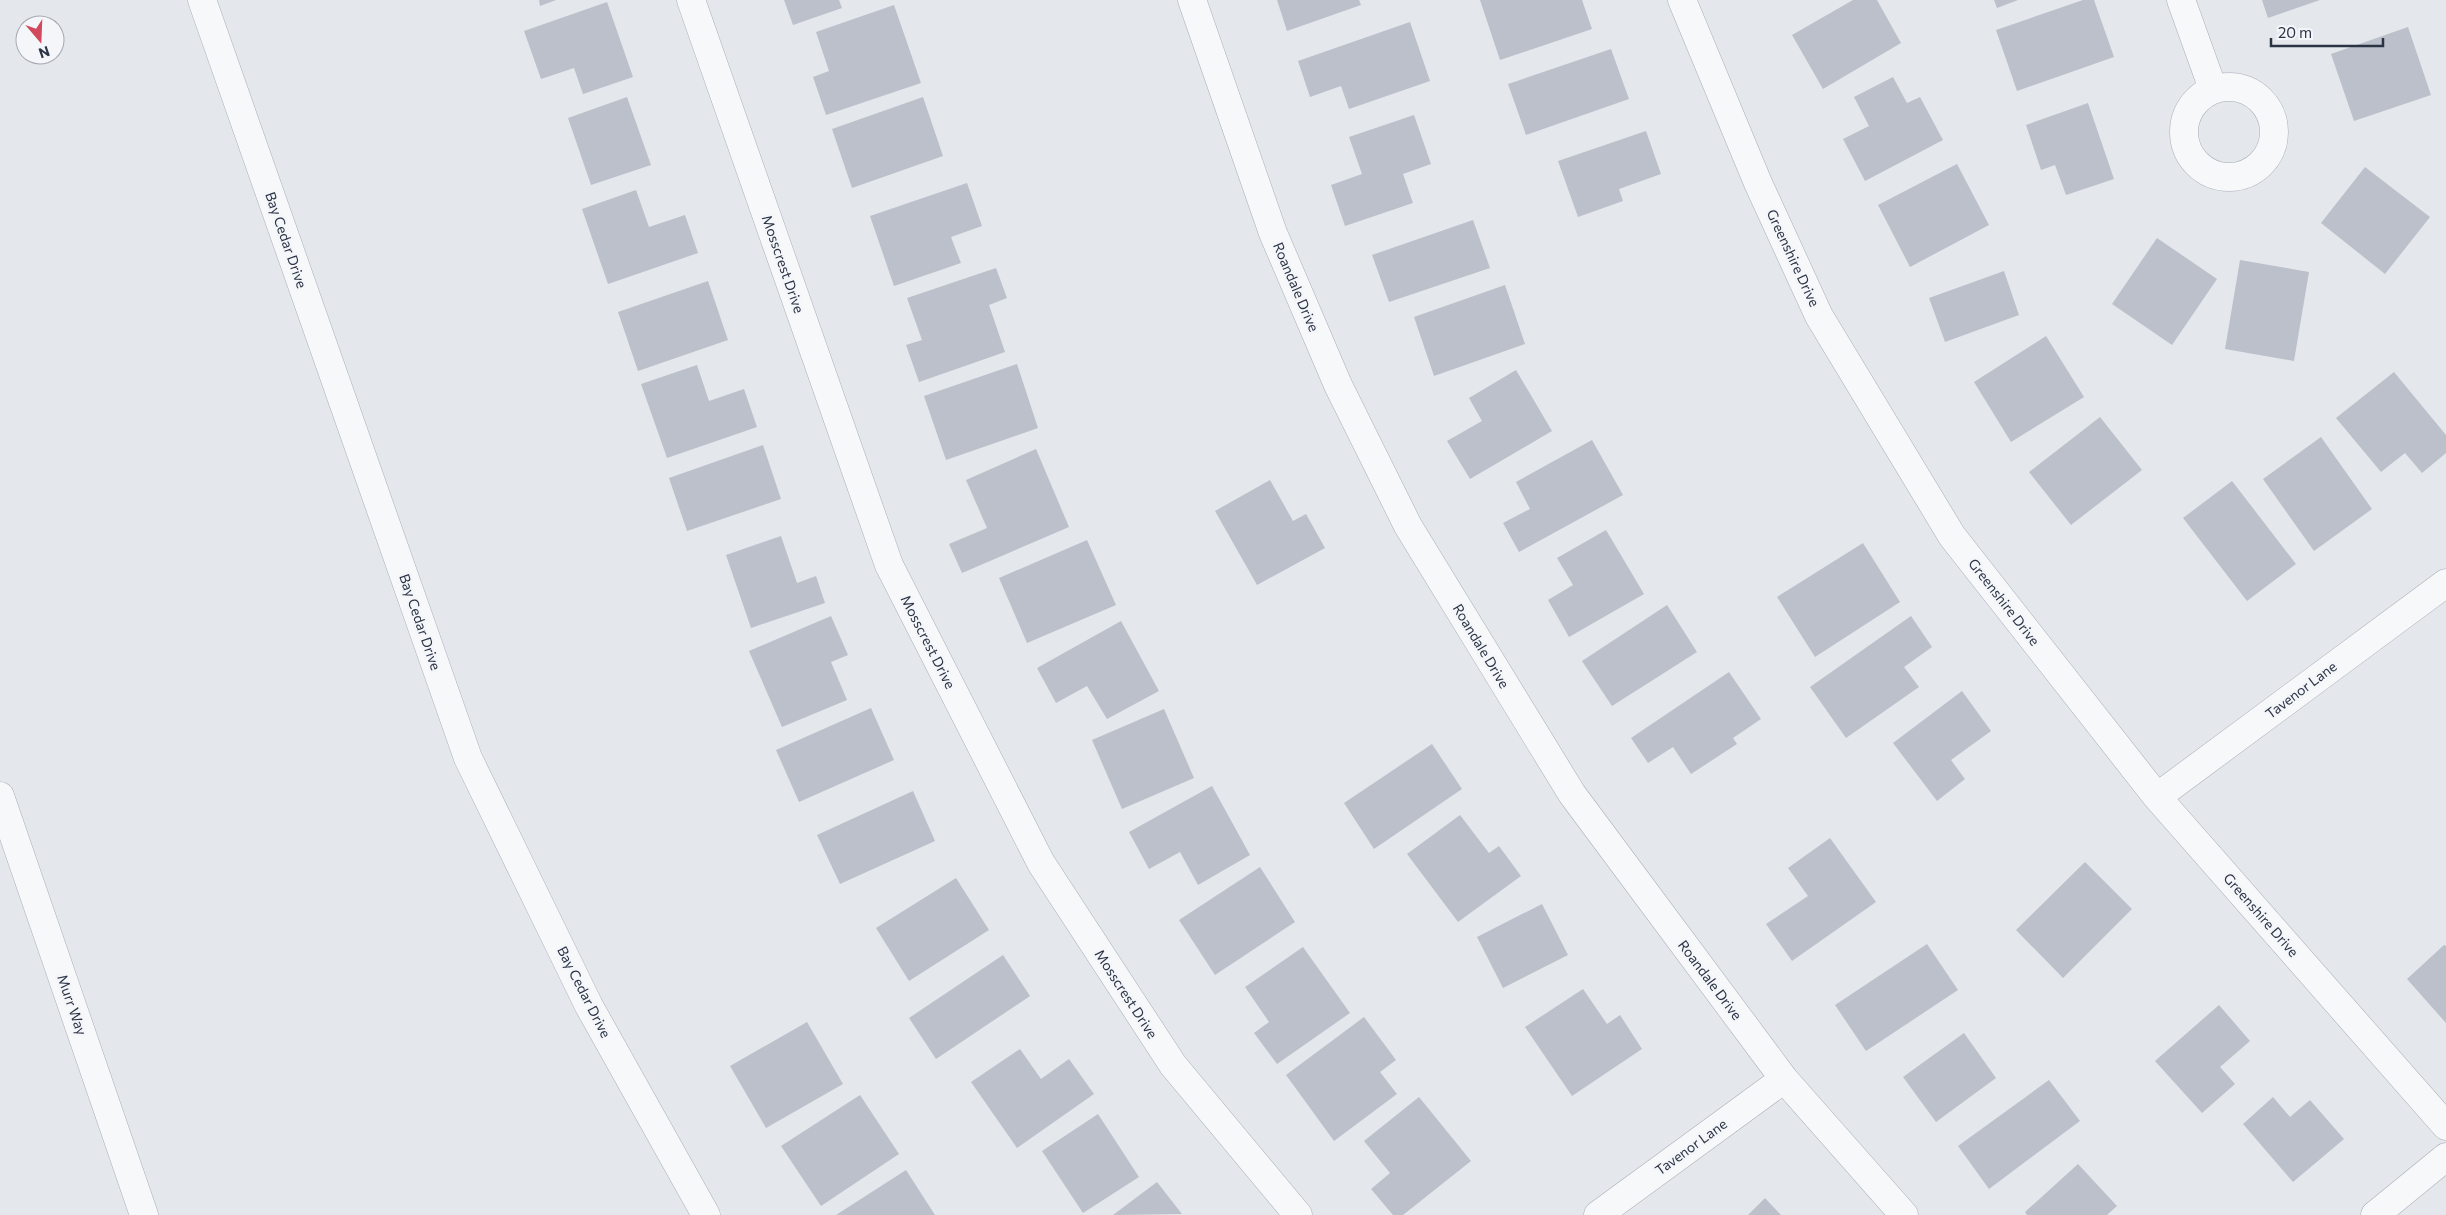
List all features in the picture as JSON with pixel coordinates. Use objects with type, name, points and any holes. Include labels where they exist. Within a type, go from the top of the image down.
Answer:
[{"type":"street","name":"Bay Cedar Drive","points":[[202,0],[468,758],[590,1006],[706,1215]]},
{"type":"street","name":"Mosscrest Drive","points":[[690,0],[889,565],[1041,863],[1173,1065],[1298,1215]]},
{"type":"street","name":"Roandale Drive","points":[[1192,0],[1273,233],[1338,385],[1408,526],[1572,794],[1784,1079],[1904,1215]]},
{"type":"street","name":"Greenshire Drive","points":[[1682,0],[1758,183],[1819,316],[1952,536],[2157,797],[2446,1126]]},
{"type":"street","points":[[2181,0],[2213,89]]},
{"type":"street","name":"Tavenor Lane","points":[[2157,797],[2446,583]]},
{"type":"street","name":"Murr Way","points":[[0,796],[144,1215]]},
{"type":"street","name":"Tavenor Lane","points":[[1598,1215],[1784,1079]]},
{"type":"street","points":[[2375,1215],[2446,1157]]},
{"type":"building","points":[[539,0],[556,0],[540,6]]},
{"type":"building","points":[[784,0],[839,0],[842,8],[793,25]]},
{"type":"building","points":[[1277,0],[1359,0],[1361,5],[1287,31]]},
{"type":"building","points":[[1480,0],[1582,0],[1592,29],[1500,60]]},
{"type":"building","points":[[1853,0],[1877,0],[1901,43],[1823,89],[1792,35]]},
{"type":"building","points":[[1994,0],[2018,0],[1997,8]]},
{"type":"building","points":[[2083,0],[2094,0],[2114,57],[2017,91],[1996,30]]},
{"type":"building","points":[[2262,0],[2320,0],[2268,18]]},
{"type":"building","points":[[607,2],[633,77],[583,94],[574,68],[541,79],[524,31]]},
{"type":"building","points":[[894,5],[921,83],[826,115],[813,77],[829,71],[816,32]]},
{"type":"building","points":[[1410,22],[1430,81],[1349,109],[1341,86],[1310,97],[1298,61]]},
{"type":"building","points":[[2408,27],[2431,95],[2354,121],[2331,54]]},
{"type":"building","points":[[1611,49],[1629,99],[1526,135],[1508,84]]},
{"type":"building","points":[[1893,77],[1907,103],[1920,97],[1943,140],[1865,181],[1843,139],[1869,126],[1854,97]]},
{"type":"building","points":[[627,97],[651,165],[591,185],[568,118]]},
{"type":"building","points":[[923,97],[943,156],[852,188],[832,129]]},
{"type":"building","points":[[2088,103],[2114,179],[2066,195],[2055,165],[2041,170],[2026,125]]},
{"type":"building","points":[[1414,115],[1431,164],[1403,174],[1413,203],[1345,226],[1331,185],[1362,174],[1349,137]]},
{"type":"building","points":[[1646,131],[1661,174],[1619,189],[1623,201],[1578,217],[1558,161]]},
{"type":"building","points":[[1957,164],[1989,225],[1910,267],[1878,205]]},
{"type":"building","points":[[2365,167],[2430,217],[2385,274],[2321,223]]},
{"type":"building","points":[[967,183],[982,226],[951,237],[961,263],[894,286],[870,216]]},
{"type":"building","points":[[636,190],[649,227],[685,215],[698,253],[608,284],[582,209]]},
{"type":"building","points":[[1473,220],[1490,268],[1389,302],[1372,255]]},
{"type":"building","points":[[2157,238],[2217,279],[2172,345],[2112,304]]},
{"type":"building","points":[[2240,260],[2309,272],[2294,361],[2225,349]]},
{"type":"building","points":[[996,268],[1007,298],[989,305],[1005,352],[919,382],[906,345],[922,340],[907,298]]},
{"type":"building","points":[[2004,271],[2019,315],[1945,342],[1929,298]]},
{"type":"building","points":[[708,281],[728,340],[638,371],[618,312]]},
{"type":"building","points":[[1505,285],[1525,344],[1434,376],[1414,317]]},
{"type":"building","points":[[2046,336],[2084,397],[2011,442],[1974,382]]},
{"type":"building","points":[[1017,364],[1038,428],[946,460],[924,396]]},
{"type":"building","points":[[697,365],[709,401],[744,389],[757,427],[667,458],[641,384]]},
{"type":"building","points":[[1516,370],[1552,431],[1470,479],[1447,441],[1482,421],[1469,398]]},
{"type":"building","points":[[2394,372],[2446,435],[2446,453],[2422,473],[2405,453],[2381,472],[2336,418]]},
{"type":"building","points":[[2100,417],[2142,470],[2071,525],[2029,472]]},
{"type":"building","points":[[2321,437],[2372,509],[2314,551],[2263,479]]},
{"type":"building","points":[[1592,440],[1623,495],[1519,552],[1503,523],[1530,509],[1516,482]]},
{"type":"building","points":[[763,445],[781,499],[687,531],[669,478]]},
{"type":"building","points":[[1036,449],[1069,527],[962,573],[949,544],[987,528],[966,480]]},
{"type":"building","points":[[1270,480],[1293,521],[1306,514],[1325,548],[1257,585],[1215,511]]},
{"type":"building","points":[[2232,481],[2296,564],[2247,601],[2183,518]]},
{"type":"building","points":[[1606,530],[1644,594],[1569,637],[1548,600],[1573,585],[1557,558]]},
{"type":"building","points":[[781,536],[797,583],[816,576],[825,603],[751,628],[726,555]]},
{"type":"building","points":[[1087,540],[1116,605],[1027,643],[999,578]]},
{"type":"building","points":[[1863,543],[1900,602],[1815,657],[1777,597]]},
{"type":"building","points":[[1667,605],[1697,652],[1612,706],[1582,661]]},
{"type":"building","points":[[831,616],[848,655],[831,662],[847,700],[782,727],[749,651]]},
{"type":"building","points":[[1911,616],[1932,647],[1904,667],[1919,687],[1846,738],[1810,687]]},
{"type":"building","points":[[1121,621],[1159,691],[1107,719],[1087,686],[1056,703],[1037,668]]},
{"type":"building","points":[[1729,672],[1761,719],[1733,738],[1737,744],[1691,774],[1673,747],[1648,763],[1631,738]]},
{"type":"building","points":[[1962,691],[1991,731],[1951,760],[1965,779],[1937,801],[1893,743]]},
{"type":"building","points":[[871,708],[894,760],[799,802],[776,750]]},
{"type":"building","points":[[1164,709],[1194,778],[1122,809],[1092,740]]},
{"type":"building","points":[[1432,744],[1462,789],[1374,849],[1344,803]]},
{"type":"building","points":[[1212,786],[1250,855],[1198,885],[1180,852],[1149,869],[1129,832]]},
{"type":"building","points":[[913,791],[935,841],[840,884],[817,835]]},
{"type":"building","points":[[1460,815],[1489,853],[1499,846],[1521,876],[1458,922],[1407,854]]},
{"type":"building","points":[[1830,838],[1876,902],[1792,961],[1766,924],[1808,896],[1788,868]]},
{"type":"building","points":[[2085,862],[2132,909],[2063,978],[2016,930]]},
{"type":"building","points":[[1260,867],[1295,922],[1215,975],[1179,920]]},
{"type":"building","points":[[956,878],[989,930],[909,981],[876,928]]},
{"type":"building","points":[[1542,904],[1568,955],[1503,988],[1477,937]]},
{"type":"building","points":[[1927,944],[1958,990],[1866,1051],[1835,1005]]},
{"type":"building","points":[[2444,945],[2446,946],[2446,1023],[2407,979]]},
{"type":"building","points":[[1303,947],[1350,1013],[1277,1064],[1254,1033],[1269,1022],[1245,987]]},
{"type":"building","points":[[1003,955],[1030,996],[936,1059],[909,1018]]},
{"type":"building","points":[[1583,989],[1607,1024],[1620,1015],[1642,1049],[1572,1096],[1525,1027]]},
{"type":"building","points":[[2219,1005],[2250,1041],[2220,1067],[2235,1084],[2202,1113],[2155,1061]]},
{"type":"building","points":[[1364,1017],[1396,1060],[1380,1072],[1397,1094],[1334,1141],[1286,1075]]},
{"type":"building","points":[[807,1022],[843,1084],[766,1128],[730,1066]]},
{"type":"building","points":[[1964,1033],[1996,1078],[1936,1122],[1903,1077]]},
{"type":"building","points":[[1020,1049],[1041,1079],[1069,1059],[1094,1094],[1017,1148],[971,1082]]},
{"type":"building","points":[[2049,1080],[2080,1121],[1989,1189],[1958,1146]]},
{"type":"building","points":[[860,1095],[899,1154],[821,1206],[781,1146]]},
{"type":"building","points":[[1419,1097],[1471,1161],[1403,1215],[1393,1215],[1371,1189],[1390,1173],[1364,1141]]},
{"type":"building","points":[[2273,1097],[2290,1117],[2310,1100],[2344,1139],[2293,1182],[2243,1124]]},
{"type":"building","points":[[1098,1114],[1139,1177],[1083,1213],[1042,1151]]},
{"type":"building","points":[[2078,1164],[2117,1206],[2107,1215],[2027,1215],[2025,1212]]},
{"type":"building","points":[[906,1170],[935,1215],[836,1215]]},
{"type":"building","points":[[1157,1182],[1182,1214],[1113,1215]]},
{"type":"building","points":[[1765,1198],[1781,1215],[1748,1215]]}]
